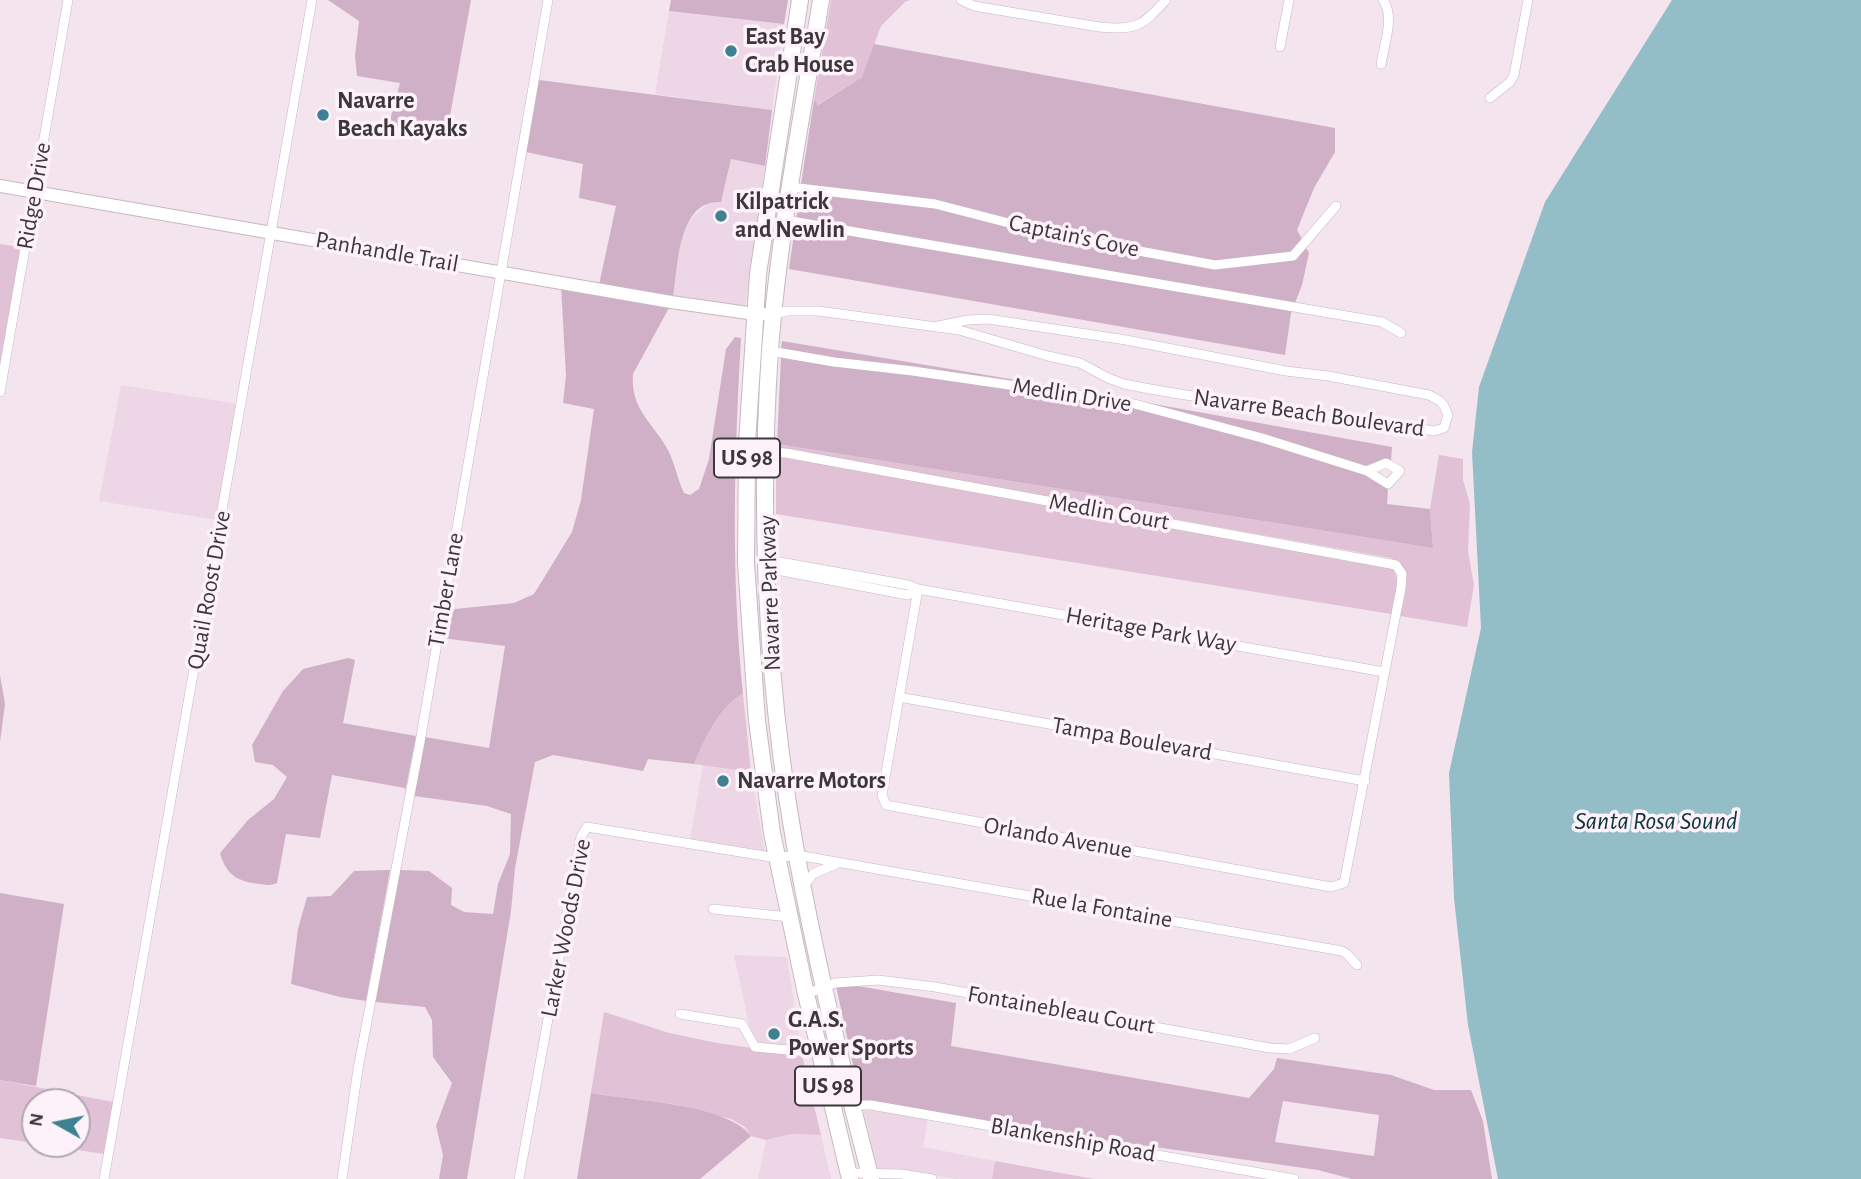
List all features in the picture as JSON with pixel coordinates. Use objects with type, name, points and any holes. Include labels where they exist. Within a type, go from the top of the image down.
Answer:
[{"type":"highway","name":"Navarre Parkway","points":[[800,0],[771,184],[755,314],[745,536],[748,626],[757,721],[777,858],[849,1176]]},
{"type":"highway","name":"Navarre Parkway","points":[[821,0],[785,220],[770,351],[766,565],[775,700],[797,855],[824,988],[870,1176]]},
{"type":"highway","points":[[748,626],[752,596],[760,573],[766,565],[753,548],[754,418],[750,384]]},
{"type":"street","name":"Ridge Drive","points":[[0,393],[68,0]]},
{"type":"street","name":"Quail Roost Drive","points":[[104,1179],[312,0]]},
{"type":"street","name":"Timber Lane","points":[[342,1179],[358,1069],[422,728],[548,0]]},
{"type":"street","points":[[961,0],[974,6],[1119,29],[1146,21],[1166,0]]},
{"type":"street","points":[[1280,47],[1289,0]]},
{"type":"street","points":[[1381,64],[1388,22],[1388,10],[1383,0]]},
{"type":"street","points":[[1490,98],[1510,82],[1514,75],[1528,0]]},
{"type":"street","name":"Panhandle Trail","points":[[0,186],[671,302],[755,314],[774,314]]},
{"type":"street","name":"Captain's Cove","points":[[790,187],[936,204],[1063,237],[1214,265],[1293,256],[1336,206]]},
{"type":"street","points":[[785,220],[1382,322],[1401,333]]},
{"type":"street","points":[[774,314],[787,311],[818,311],[938,326]]},
{"type":"street","name":"Navarre Beach Boulevard","points":[[988,319],[1126,340],[1286,372],[1364,382],[1429,395],[1444,406],[1447,421],[1444,428],[1434,431],[1370,420],[1245,405],[1139,387],[1114,381],[1080,363],[938,326],[988,319]]},
{"type":"street","name":"Medlin Drive","points":[[770,351],[1127,402],[1262,438],[1367,471]]},
{"type":"street","name":"Medlin Court","points":[[767,452],[1391,562],[1400,569],[1403,581],[1384,672]]},
{"type":"street","name":"Heritage Park Way","points":[[766,565],[780,562],[908,584],[918,589],[1384,672]]},
{"type":"street","name":"Orlando Avenue","points":[[918,589],[882,795],[886,805],[1331,887],[1338,886],[1346,878],[1364,780]]},
{"type":"street","points":[[1364,780],[1384,672]]},
{"type":"street","name":"Tampa Boulevard","points":[[899,697],[1364,780]]},
{"type":"street","name":"Larker Woods Drive","points":[[519,1179],[584,828],[777,858]]},
{"type":"street","name":"Rue la Fontaine","points":[[777,858],[797,855],[1342,951],[1357,965]]},
{"type":"street","points":[[803,887],[813,874],[841,863]]},
{"type":"street","points":[[713,909],[789,917]]},
{"type":"street","name":"Fontainebleau Court","points":[[806,994],[835,983],[878,979],[1280,1049],[1297,1047],[1315,1038]]},
{"type":"street","points":[[680,1014],[742,1024],[755,1047],[820,1053]]},
{"type":"street","name":"Blankenship Road","points":[[852,1105],[871,1105],[1294,1179]]},
{"type":"street","points":[[849,1176],[901,1174],[932,1179]]},
{"type":"shaded area","points":[[328,0],[471,0],[446,138],[389,124],[400,83],[357,76],[355,56],[359,21]]},
{"type":"shaded area","points":[[671,0],[788,0],[784,24],[669,11]]},
{"type":"shaded area","points":[[831,0],[910,0],[881,26],[862,77],[817,105],[814,100]]},
{"type":"shaded area","points":[[669,11],[784,24],[772,110],[655,94]]},
{"type":"shaded area","points":[[874,44],[1335,128],[1335,152],[1314,188],[1297,230],[1302,239],[1291,252],[1215,261],[1064,233],[936,200],[801,184],[814,100],[818,105],[862,77]]},
{"type":"shaded area","points":[[539,80],[772,110],[765,166],[731,159],[721,202],[707,204],[696,212],[688,223],[682,238],[673,298],[599,285],[616,206],[579,198],[583,164],[526,152]]},
{"type":"shaded area","points":[[731,159],[765,166],[745,309],[673,298],[677,257],[686,224],[708,203],[721,201]]},
{"type":"shaded area","points":[[800,192],[935,207],[1214,268],[1294,260],[1306,248],[1309,253],[1302,285],[1291,313],[1285,355],[789,269]]},
{"type":"shaded area","points":[[0,244],[21,247],[1,361],[0,361]]},
{"type":"shaded area","points":[[561,286],[670,306],[633,374],[633,387],[639,408],[669,452],[684,493],[690,495],[699,489],[709,459],[726,349],[735,337],[741,338],[735,516],[743,694],[720,714],[694,764],[648,759],[643,771],[553,755],[535,762],[515,868],[511,911],[467,1179],[439,1179],[443,1155],[436,1126],[452,1083],[433,1057],[432,1020],[425,1007],[375,1002],[400,870],[429,871],[452,888],[451,905],[464,912],[493,914],[498,884],[510,854],[511,814],[487,806],[414,796],[425,737],[489,748],[505,646],[442,638],[445,619],[455,609],[514,603],[534,594],[572,532],[581,500],[594,409],[563,403],[566,375]]},
{"type":"shaded area","points":[[782,341],[1118,397],[835,358],[781,348]]},
{"type":"shaded area","points":[[781,356],[1126,406],[1261,442],[1363,474],[1388,487],[1387,504],[1430,509],[1433,548],[777,444]]},
{"type":"shaded area","points":[[121,385],[238,404],[217,520],[99,501]]},
{"type":"shaded area","points":[[1132,400],[1392,447],[1391,461],[1384,460],[1365,466]]},
{"type":"shaded area","points":[[777,444],[1433,548],[1430,509],[1439,455],[1463,459],[1463,480],[1470,504],[1468,551],[1474,585],[1467,627],[1400,616],[1406,592],[1406,576],[1398,563],[1391,558],[777,448]]},
{"type":"shaded area","points":[[776,456],[1393,568],[1398,581],[1391,614],[776,514]]},
{"type":"shaded area","points":[[348,658],[355,660],[343,723],[416,736],[405,792],[405,788],[332,775],[320,838],[286,834],[277,883],[267,885],[239,879],[229,872],[220,853],[248,820],[274,799],[287,777],[273,765],[255,762],[252,745],[283,691],[303,669]]},
{"type":"shaded area","points":[[0,675],[5,704],[0,742]]},
{"type":"shaded area","points":[[743,694],[751,772],[694,764],[720,714]]},
{"type":"shaded area","points":[[703,765],[751,772],[765,852],[690,839]]},
{"type":"shaded area","points":[[390,870],[366,1001],[291,984],[298,929],[307,897],[331,896],[354,871]]},
{"type":"shaded area","points":[[0,893],[64,904],[36,1086],[0,1080]]},
{"type":"shaded area","points":[[734,955],[787,957],[801,1047],[758,1043],[750,1030]]},
{"type":"shaded area","points":[[852,985],[956,1003],[951,1046],[1249,1098],[1274,1069],[1277,1058],[1391,1075],[1434,1090],[1471,1090],[1483,1121],[1492,1179],[1352,1179],[1318,1170],[1063,1134],[861,1101],[836,986]],"holes":[[[1283,1101],[1379,1115],[1374,1156],[1275,1142]]]},
{"type":"shaded area","points":[[604,1012],[669,1033],[802,1055],[821,1135],[790,1134],[766,1140],[751,1136],[745,1127],[731,1119],[673,1104],[591,1093]]},
{"type":"shaded area","points":[[0,1080],[41,1088],[21,1088],[21,1141],[0,1138]]},
{"type":"shaded area","points":[[591,1093],[701,1110],[739,1125],[751,1136],[700,1179],[577,1179]]},
{"type":"shaded area","points":[[91,1098],[113,1102],[104,1154],[91,1152]]},
{"type":"shaded area","points":[[863,1109],[928,1119],[923,1147],[995,1161],[992,1179],[956,1179],[878,1169]]},
{"type":"shaded area","points":[[790,1134],[821,1135],[831,1179],[758,1179],[766,1140]]},
{"type":"shaded area","points":[[995,1161],[1094,1179],[992,1179]]},
{"type":"water","name":"Santa Rosa Sound","points":[[1672,0],[1861,0],[1861,1179],[1498,1179],[1468,1025],[1454,898],[1449,773],[1481,628],[1472,452],[1479,387],[1545,202]]},
{"type":"place","name":"East Bay Crab House","points":[[731,51]]},
{"type":"place","name":"Navarre Beach Kayaks","points":[[323,115]]},
{"type":"place","name":"Kilpatrick and Newlin","points":[[721,216]]},
{"type":"place","name":"Navarre Motors","points":[[723,781]]},
{"type":"place","name":"G.A.S. Power Sports","points":[[774,1034]]}]
